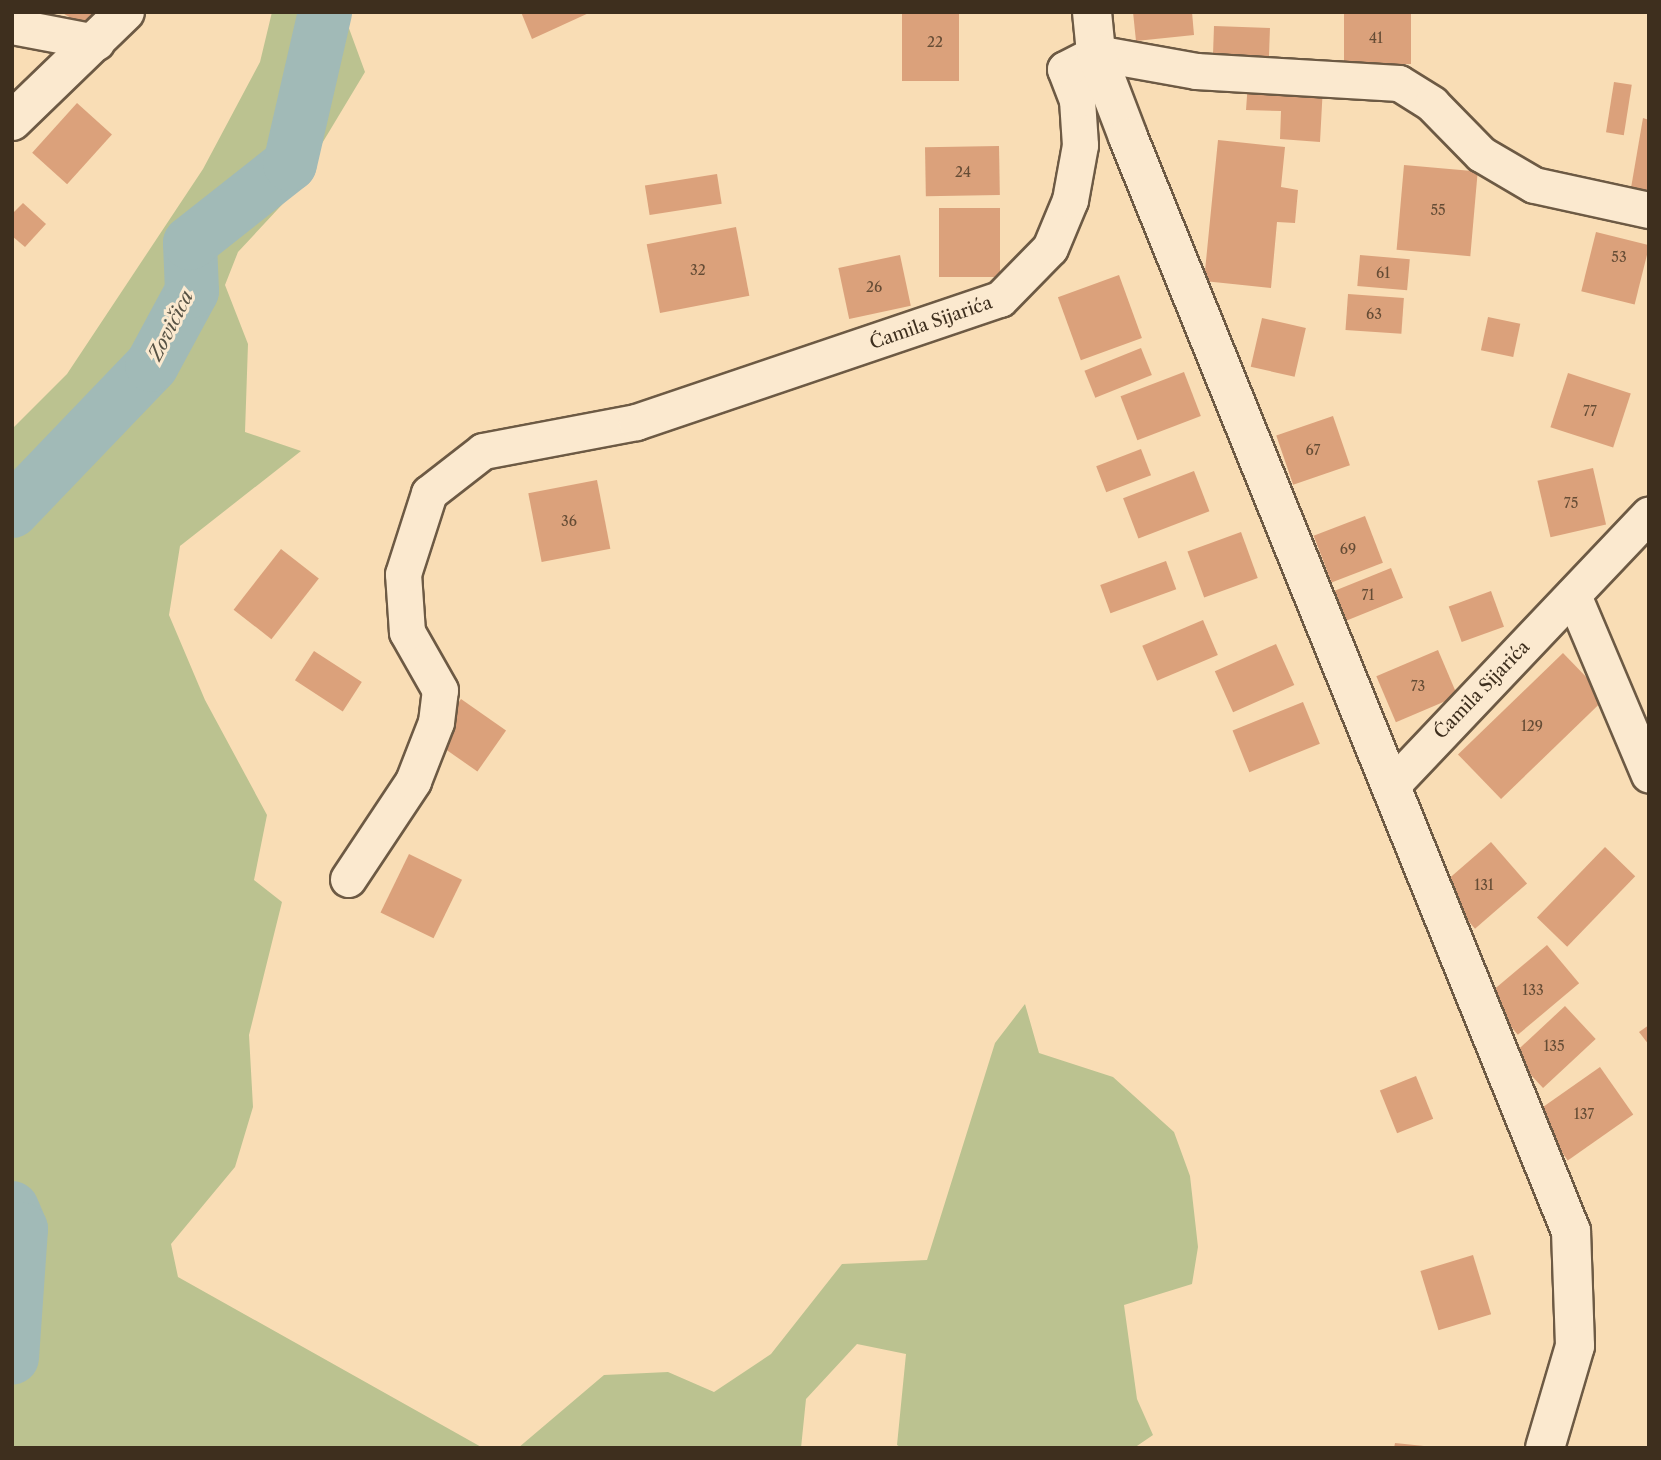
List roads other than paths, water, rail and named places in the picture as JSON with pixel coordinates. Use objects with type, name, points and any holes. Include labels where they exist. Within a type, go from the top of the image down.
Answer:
[{"type":"street","points":[[12,121],[125,12]]},
{"type":"street","points":[[1093,12],[1096,53],[1571,1231],[1575,1346],[1545,1448]]},
{"type":"street","points":[[12,26],[96,42]]},
{"type":"street","points":[[1096,53],[1196,71],[1399,83],[1432,104],[1444,123],[1481,154],[1534,185],[1649,210]]},
{"type":"street","name":"Ćamila Sijarića","points":[[348,880],[414,782],[436,722],[440,690],[407,632],[403,574],[429,493],[483,451],[636,422],[1000,299],[1049,248],[1070,200],[1080,145],[1077,100],[1065,69],[1096,53]]},
{"type":"street","name":"Ćamila Sijarića","points":[[1392,785],[1649,514]]},
{"type":"street","points":[[1573,595],[1649,775]]},
{"type":"waterway","name":"Zovičica","points":[[12,511],[152,365],[192,291],[190,243],[290,164],[325,12]]},
{"type":"waterway","name":"Zovičica","points":[[12,1208],[21,1229],[12,1358]]}]
